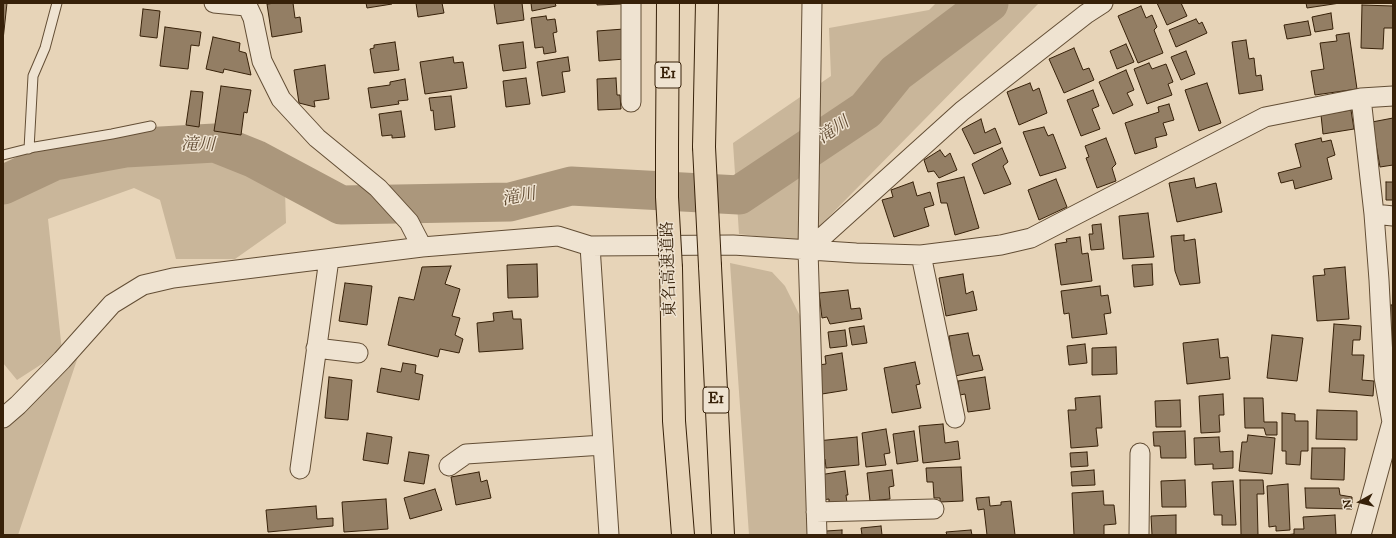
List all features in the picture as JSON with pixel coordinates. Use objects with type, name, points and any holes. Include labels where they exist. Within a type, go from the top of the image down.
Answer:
[{"type":"highway","name":"東名高速道路","points":[[668,3],[667,197],[671,268],[674,421],[683,535]]},
{"type":"highway","name":"E1","points":[[707,3],[704,147],[722,535]]},
{"type":"street","points":[[214,3],[246,4],[253,18],[262,60],[281,99],[317,138],[378,188],[408,222],[422,247]]},
{"type":"street","points":[[631,102],[632,3]]},
{"type":"street","points":[[812,3],[808,250],[817,535]]},
{"type":"street","points":[[808,250],[962,111],[1086,14],[1103,3]]},
{"type":"street","points":[[3,418],[18,405],[62,360],[112,304],[143,285],[173,278],[422,247],[558,236],[590,246],[733,245],[856,253],[921,254],[1001,245],[1031,238],[1265,117],[1361,98],[1393,96]]},
{"type":"street","points":[[1360,535],[1393,422],[1384,377],[1386,299],[1374,214],[1361,98]]},
{"type":"street","points":[[1374,214],[1393,216]]},
{"type":"street","points":[[590,246],[610,535]]},
{"type":"street","points":[[921,254],[954,418]]},
{"type":"street","points":[[300,469],[329,259]]},
{"type":"street","points":[[316,348],[358,353]]},
{"type":"street","points":[[449,466],[466,454],[603,444]]},
{"type":"street","points":[[1139,535],[1140,453]]},
{"type":"street","points":[[816,512],[934,509]]},
{"type":"lane","points":[[29,149],[33,76],[45,48],[57,3]]},
{"type":"lane","points":[[3,155],[151,126]]},
{"type":"shaded area","points":[[936,3],[1039,3],[804,242],[739,234],[733,143],[831,76],[829,28],[929,10]]},
{"type":"shaded area","points":[[236,132],[285,191],[286,223],[235,259],[176,259],[160,200],[134,188],[48,219],[62,351],[17,380],[3,363],[3,164],[129,140]]},
{"type":"shaded area","points":[[730,263],[772,272],[785,286],[805,326],[810,535],[749,535]]},
{"type":"shaded area","points":[[86,333],[18,535],[3,535],[3,416]]},
{"type":"building","points":[[3,3],[7,3],[3,40]]},
{"type":"building","points":[[293,3],[295,18],[300,17],[302,32],[272,37],[267,4]]},
{"type":"building","points":[[366,3],[392,3],[392,4],[367,8]]},
{"type":"building","points":[[416,3],[442,3],[444,13],[418,17]]},
{"type":"building","points":[[494,3],[522,3],[524,20],[497,24]]},
{"type":"building","points":[[531,3],[555,3],[556,6],[532,11]]},
{"type":"building","points":[[597,3],[621,3],[621,4],[597,5]]},
{"type":"building","points":[[1157,3],[1181,3],[1187,16],[1167,25]]},
{"type":"building","points":[[1306,3],[1340,3],[1307,8]]},
{"type":"building","points":[[1362,5],[1393,6],[1393,28],[1384,28],[1383,49],[1361,48]]},
{"type":"building","points":[[1141,6],[1146,18],[1152,15],[1157,27],[1154,30],[1163,53],[1138,63],[1118,16]]},
{"type":"building","points":[[143,9],[160,11],[157,38],[140,36]]},
{"type":"building","points":[[1331,13],[1333,29],[1315,32],[1312,17]]},
{"type":"building","points":[[546,16],[547,20],[555,19],[557,32],[553,33],[556,52],[544,54],[543,47],[535,48],[531,18]]},
{"type":"building","points":[[1196,19],[1199,24],[1202,22],[1207,33],[1176,47],[1169,30]]},
{"type":"building","points":[[1308,21],[1311,35],[1287,39],[1284,25]]},
{"type":"building","points":[[165,27],[201,32],[199,46],[191,45],[188,69],[160,66]]},
{"type":"building","points":[[624,29],[625,59],[599,61],[597,31]]},
{"type":"building","points":[[1349,33],[1357,89],[1315,95],[1311,71],[1324,69],[1320,43],[1337,41],[1336,35]]},
{"type":"building","points":[[213,37],[240,43],[239,51],[246,53],[251,75],[224,69],[223,73],[206,69]]},
{"type":"building","points":[[1246,40],[1249,59],[1254,58],[1256,76],[1261,75],[1263,90],[1239,94],[1232,42]]},
{"type":"building","points":[[395,42],[399,70],[374,73],[370,49],[374,48],[374,45]]},
{"type":"building","points":[[523,42],[526,68],[503,71],[499,45]]},
{"type":"building","points":[[1126,44],[1134,62],[1117,69],[1110,51]]},
{"type":"building","points":[[1074,48],[1083,70],[1089,68],[1094,80],[1064,93],[1049,59]]},
{"type":"building","points":[[1186,51],[1195,74],[1181,80],[1171,57]]},
{"type":"building","points":[[453,57],[454,63],[463,62],[467,88],[425,94],[420,62]]},
{"type":"building","points":[[568,57],[570,71],[562,72],[565,92],[542,96],[537,62]]},
{"type":"building","points":[[1149,63],[1152,69],[1166,64],[1173,82],[1168,84],[1172,95],[1147,104],[1134,69]]},
{"type":"building","points":[[325,65],[329,99],[314,101],[315,107],[299,103],[294,70]]},
{"type":"building","points":[[1126,70],[1134,90],[1127,93],[1133,105],[1113,114],[1099,82]]},
{"type":"building","points":[[526,78],[530,104],[506,107],[503,81]]},
{"type":"building","points":[[616,78],[617,95],[620,95],[621,109],[598,110],[597,79]]},
{"type":"building","points":[[405,79],[408,100],[398,101],[399,104],[371,108],[368,88],[390,85],[390,82]]},
{"type":"building","points":[[1030,83],[1033,91],[1039,88],[1047,113],[1019,125],[1007,92]]},
{"type":"building","points":[[1207,83],[1221,123],[1199,131],[1185,90]]},
{"type":"building","points":[[221,86],[251,90],[247,113],[244,112],[241,135],[214,131]]},
{"type":"building","points":[[1093,90],[1099,106],[1092,109],[1100,129],[1081,136],[1067,100]]},
{"type":"building","points":[[191,91],[203,92],[199,127],[186,125]]},
{"type":"building","points":[[451,96],[455,127],[435,130],[433,110],[431,111],[429,98]]},
{"type":"building","points":[[1169,104],[1174,120],[1163,123],[1167,135],[1155,138],[1157,147],[1135,154],[1125,123],[1159,112],[1158,107]]},
{"type":"building","points":[[1351,110],[1354,129],[1323,134],[1321,115]]},
{"type":"building","points":[[401,111],[405,137],[392,138],[392,135],[382,136],[379,114]]},
{"type":"building","points":[[1393,118],[1393,165],[1380,167],[1372,122]]},
{"type":"building","points":[[981,119],[985,133],[995,128],[1001,143],[974,154],[962,129]]},
{"type":"building","points":[[1044,127],[1048,136],[1053,134],[1066,168],[1040,176],[1023,132]]},
{"type":"building","points":[[1106,138],[1116,164],[1112,168],[1116,181],[1097,188],[1086,158],[1089,157],[1085,146]]},
{"type":"building","points":[[1321,138],[1322,142],[1331,140],[1335,155],[1327,158],[1332,179],[1295,189],[1293,180],[1281,183],[1278,173],[1301,167],[1295,144]]},
{"type":"building","points":[[1002,148],[1008,162],[1003,166],[1011,184],[984,194],[972,164]]},
{"type":"building","points":[[940,150],[945,157],[950,153],[957,170],[939,178],[934,171],[928,172],[924,160]]},
{"type":"building","points":[[964,177],[979,228],[955,235],[947,203],[941,203],[937,183]]},
{"type":"building","points":[[1194,178],[1196,188],[1216,183],[1222,212],[1177,222],[1169,183]]},
{"type":"building","points":[[1056,179],[1067,207],[1039,220],[1028,190]]},
{"type":"building","points":[[913,182],[917,196],[930,192],[934,205],[924,208],[929,226],[894,237],[882,200],[893,197],[891,190]]},
{"type":"building","points":[[1386,182],[1393,182],[1393,200],[1386,200]]},
{"type":"building","points":[[1148,213],[1154,257],[1123,259],[1119,216]]},
{"type":"building","points":[[1101,224],[1104,249],[1091,250],[1089,234],[1093,234],[1092,225]]},
{"type":"building","points":[[1184,235],[1184,241],[1195,239],[1200,283],[1180,285],[1175,271],[1171,236]]},
{"type":"building","points":[[1080,237],[1082,254],[1088,253],[1092,281],[1061,285],[1055,244],[1067,242],[1066,239]]},
{"type":"building","points":[[537,264],[538,297],[508,298],[507,265]]},
{"type":"building","points":[[1152,264],[1153,285],[1134,287],[1132,265]]},
{"type":"building","points":[[451,266],[445,284],[460,289],[452,316],[460,318],[455,335],[463,339],[459,353],[440,349],[438,357],[388,345],[399,297],[414,300],[422,267]]},
{"type":"building","points":[[1345,267],[1349,319],[1317,321],[1313,276],[1325,275],[1324,269]]},
{"type":"building","points":[[963,274],[966,294],[973,291],[977,310],[946,316],[939,278]]},
{"type":"building","points":[[345,283],[372,286],[367,325],[339,321]]},
{"type":"building","points":[[1100,286],[1101,296],[1108,295],[1111,313],[1104,314],[1107,334],[1072,338],[1069,313],[1064,314],[1061,291]]},
{"type":"building","points":[[848,290],[851,309],[860,308],[862,319],[830,324],[827,317],[822,318],[819,293]]},
{"type":"building","points":[[1391,305],[1393,305],[1393,334],[1390,334]]},
{"type":"building","points":[[512,311],[513,319],[521,319],[523,349],[479,352],[477,323],[494,321],[493,313]]},
{"type":"building","points":[[1334,324],[1361,326],[1360,340],[1353,340],[1352,355],[1364,355],[1362,380],[1374,381],[1373,396],[1329,392]]},
{"type":"building","points":[[864,326],[867,343],[852,345],[849,328]]},
{"type":"building","points":[[845,330],[847,346],[830,348],[828,332]]},
{"type":"building","points":[[968,333],[973,356],[979,355],[983,370],[955,376],[949,336]]},
{"type":"building","points":[[1272,335],[1303,338],[1297,381],[1267,378]]},
{"type":"building","points":[[1218,339],[1220,358],[1228,357],[1230,379],[1187,384],[1183,343]]},
{"type":"building","points":[[1085,344],[1087,363],[1069,365],[1067,346]]},
{"type":"building","points":[[1116,347],[1117,374],[1092,375],[1092,348]]},
{"type":"building","points":[[842,353],[847,390],[822,394],[818,365],[826,364],[825,356]]},
{"type":"building","points":[[915,362],[920,384],[916,385],[921,408],[892,413],[884,368]]},
{"type":"building","points":[[403,363],[416,365],[415,373],[423,375],[419,400],[377,392],[381,368],[401,372]]},
{"type":"building","points":[[329,377],[352,380],[348,420],[325,418]]},
{"type":"building","points":[[985,377],[990,409],[968,412],[965,394],[960,395],[958,381]]},
{"type":"building","points":[[1223,394],[1224,415],[1219,415],[1220,432],[1201,433],[1199,396]]},
{"type":"building","points":[[1100,396],[1102,428],[1096,428],[1098,446],[1071,448],[1068,410],[1076,410],[1075,398]]},
{"type":"building","points":[[1244,398],[1263,398],[1264,422],[1277,422],[1277,435],[1266,435],[1264,428],[1245,428]]},
{"type":"building","points":[[1180,400],[1181,427],[1156,427],[1155,401]]},
{"type":"building","points":[[1317,410],[1357,411],[1357,440],[1316,439]]},
{"type":"building","points":[[1282,413],[1295,414],[1295,421],[1308,421],[1308,451],[1301,451],[1300,465],[1286,464],[1286,451],[1282,451]]},
{"type":"building","points":[[943,424],[945,443],[958,441],[960,459],[923,463],[919,426]]},
{"type":"building","points":[[886,429],[890,453],[884,454],[886,465],[866,467],[862,433]]},
{"type":"building","points":[[914,431],[918,461],[897,464],[893,434]]},
{"type":"building","points":[[1185,431],[1186,458],[1161,458],[1160,446],[1154,446],[1153,432]]},
{"type":"building","points":[[367,433],[392,437],[388,464],[363,460]]},
{"type":"building","points":[[1248,435],[1275,438],[1272,474],[1239,471],[1242,442],[1247,442]]},
{"type":"building","points":[[857,437],[859,465],[826,468],[825,459],[819,459],[817,441]]},
{"type":"building","points":[[1219,437],[1220,452],[1233,451],[1233,468],[1213,469],[1213,464],[1195,465],[1194,438]]},
{"type":"building","points":[[1312,448],[1345,448],[1344,480],[1311,479]]},
{"type":"building","points":[[409,452],[429,455],[424,484],[404,481]]},
{"type":"building","points":[[1087,452],[1088,466],[1071,467],[1070,453]]},
{"type":"building","points":[[961,467],[963,501],[940,502],[940,498],[934,498],[933,482],[927,482],[926,468]]},
{"type":"building","points":[[892,470],[894,486],[889,487],[890,499],[870,501],[867,473]]},
{"type":"building","points":[[1094,470],[1095,485],[1072,486],[1071,472]]},
{"type":"building","points":[[845,471],[848,495],[846,495],[847,503],[829,505],[829,499],[822,500],[819,475]]},
{"type":"building","points":[[479,472],[481,482],[487,480],[491,498],[456,505],[451,477]]},
{"type":"building","points":[[1185,480],[1186,507],[1162,507],[1161,481]]},
{"type":"building","points":[[1240,480],[1263,480],[1264,494],[1257,494],[1258,535],[1241,535]]},
{"type":"building","points":[[1233,481],[1236,525],[1222,525],[1222,515],[1214,515],[1212,482]]},
{"type":"building","points":[[1288,484],[1290,530],[1276,531],[1276,526],[1269,527],[1267,486]]},
{"type":"building","points":[[1305,488],[1339,488],[1340,495],[1352,497],[1352,509],[1306,508]]},
{"type":"building","points":[[435,489],[442,510],[410,519],[404,498]]},
{"type":"building","points":[[1103,491],[1104,505],[1114,505],[1116,524],[1104,525],[1104,535],[1074,535],[1072,493]]},
{"type":"building","points":[[989,497],[990,506],[1001,505],[1001,502],[1011,501],[1015,535],[987,535],[984,509],[978,510],[976,498]]},
{"type":"building","points":[[386,499],[388,529],[344,532],[342,502]]},
{"type":"building","points":[[316,506],[317,519],[333,518],[333,526],[268,532],[266,510]]},
{"type":"building","points":[[1176,515],[1176,535],[1152,535],[1151,516]]},
{"type":"building","points":[[1335,515],[1336,535],[1285,535],[1294,534],[1294,529],[1304,529],[1303,517]]},
{"type":"building","points":[[881,526],[882,535],[862,535],[861,528]]},
{"type":"building","points":[[842,530],[842,535],[826,535],[826,531]]},
{"type":"building","points":[[971,530],[972,535],[947,535],[946,532]]},
{"type":"waterway","name":"滝川","points":[[3,185],[54,161],[125,148],[215,143],[255,159],[341,205],[510,202],[571,186],[739,195],[866,110],[896,73],[989,3]]}]
